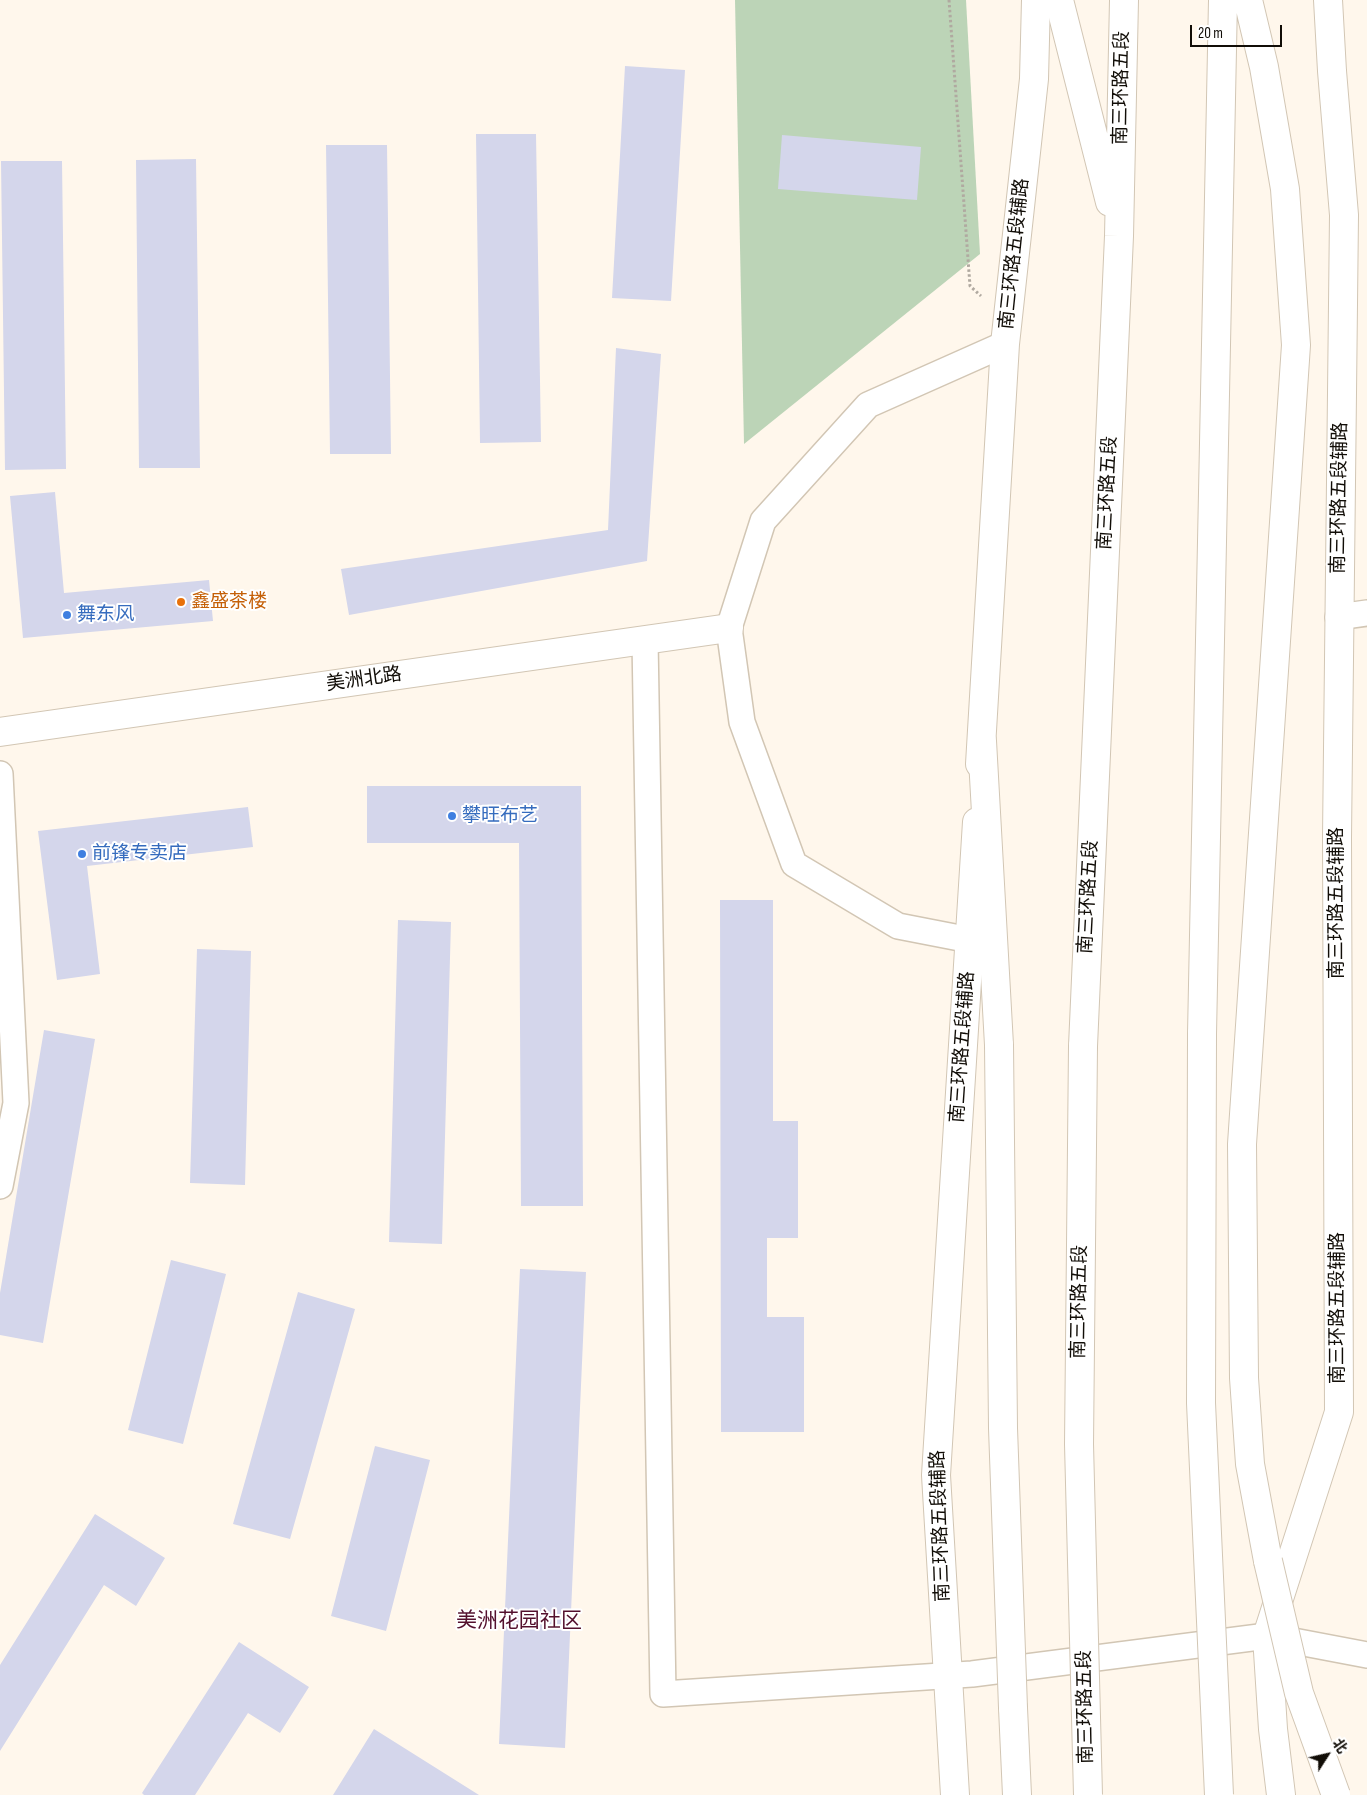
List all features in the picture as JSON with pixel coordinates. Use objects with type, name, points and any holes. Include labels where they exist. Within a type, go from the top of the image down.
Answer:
[{"type":"main road","name":"南三环路五段辅路","points":[[955,1795],[936,1475],[1007,333],[1034,78],[1036,0]]},
{"type":"main road","points":[[1059,0],[1119,236]]},
{"type":"main road","name":"南三环路五段","points":[[1088,1795],[1079,1444],[1083,1046],[1119,236],[1124,0]]},
{"type":"main road","points":[[1219,1795],[1201,1403],[1202,1034],[1223,0]]},
{"type":"main road","points":[[1248,0],[1264,66],[1285,189],[1296,345],[1242,1144],[1244,1378],[1250,1464],[1268,1561],[1299,1693],[1336,1795]]},
{"type":"main road","name":"南三环路五段辅路","points":[[1281,1795],[1272,1729],[1267,1636],[1339,1412],[1338,617],[1344,215],[1328,0]]},
{"type":"main road","name":"美洲北路","points":[[0,732],[729,628]]},
{"type":"main road","points":[[982,741],[999,1046],[1003,1428],[1018,1795]]},
{"type":"street","points":[[970,940],[898,926],[794,864],[742,722],[729,628],[763,521],[868,405],[1007,333]]},
{"type":"street","points":[[1338,617],[1367,613]]},
{"type":"street","points":[[644,640],[663,1694],[949,1675],[1267,1636],[1367,1655]]},
{"type":"street","points":[[0,774],[16,1103],[0,1186]]},
{"type":"path","points":[[950,0],[970,286],[1007,333]]},
{"type":"green space","points":[[735,0],[966,0],[980,254],[744,444]]},
{"type":"building","points":[[625,66],[685,70],[671,301],[612,298]]},
{"type":"building","points":[[476,134],[536,134],[541,442],[480,443]]},
{"type":"building","points":[[782,135],[921,147],[917,200],[778,189]]},
{"type":"building","points":[[326,145],[387,145],[391,454],[330,454]]},
{"type":"building","points":[[196,159],[200,468],[139,468],[136,160]]},
{"type":"building","points":[[1,161],[62,161],[66,469],[5,470]]},
{"type":"building","points":[[616,348],[661,354],[647,561],[349,615],[341,569],[608,530]]},
{"type":"building","points":[[55,492],[64,593],[209,580],[213,621],[23,638],[10,496]]},
{"type":"building","points":[[367,786],[581,786],[583,1206],[521,1206],[519,843],[367,843]]},
{"type":"building","points":[[248,807],[253,847],[87,866],[100,974],[57,980],[38,831]]},
{"type":"building","points":[[720,900],[773,900],[773,1121],[798,1121],[798,1238],[767,1238],[767,1317],[804,1317],[804,1432],[721,1432]]},
{"type":"building","points":[[398,920],[451,922],[442,1244],[389,1242]]},
{"type":"building","points":[[197,949],[251,951],[245,1185],[190,1183]]},
{"type":"building","points":[[44,1030],[95,1039],[43,1343],[0,1335],[0,1293]]},
{"type":"building","points":[[171,1260],[226,1274],[183,1444],[128,1430]]},
{"type":"building","points":[[520,1269],[586,1272],[565,1748],[499,1744]]},
{"type":"building","points":[[298,1292],[355,1309],[290,1539],[233,1524]]},
{"type":"building","points":[[375,1446],[430,1460],[386,1631],[331,1616]]},
{"type":"building","points":[[95,1514],[165,1558],[136,1606],[104,1585],[0,1751],[0,1665]]},
{"type":"building","points":[[239,1642],[309,1687],[280,1733],[248,1713],[195,1795],[144,1795],[142,1793]]},
{"type":"building","points":[[374,1729],[479,1795],[333,1795]]},
{"type":"place","name":"鑫盛茶楼","points":[[181,602]]},
{"type":"place","name":"舞东风","points":[[67,615]]},
{"type":"place","name":"攀旺布艺","points":[[452,816]]},
{"type":"place","name":"前锋专卖店","points":[[82,854]]},
{"type":"district","name":"美洲花园社区","points":[[519,1622]]}]
